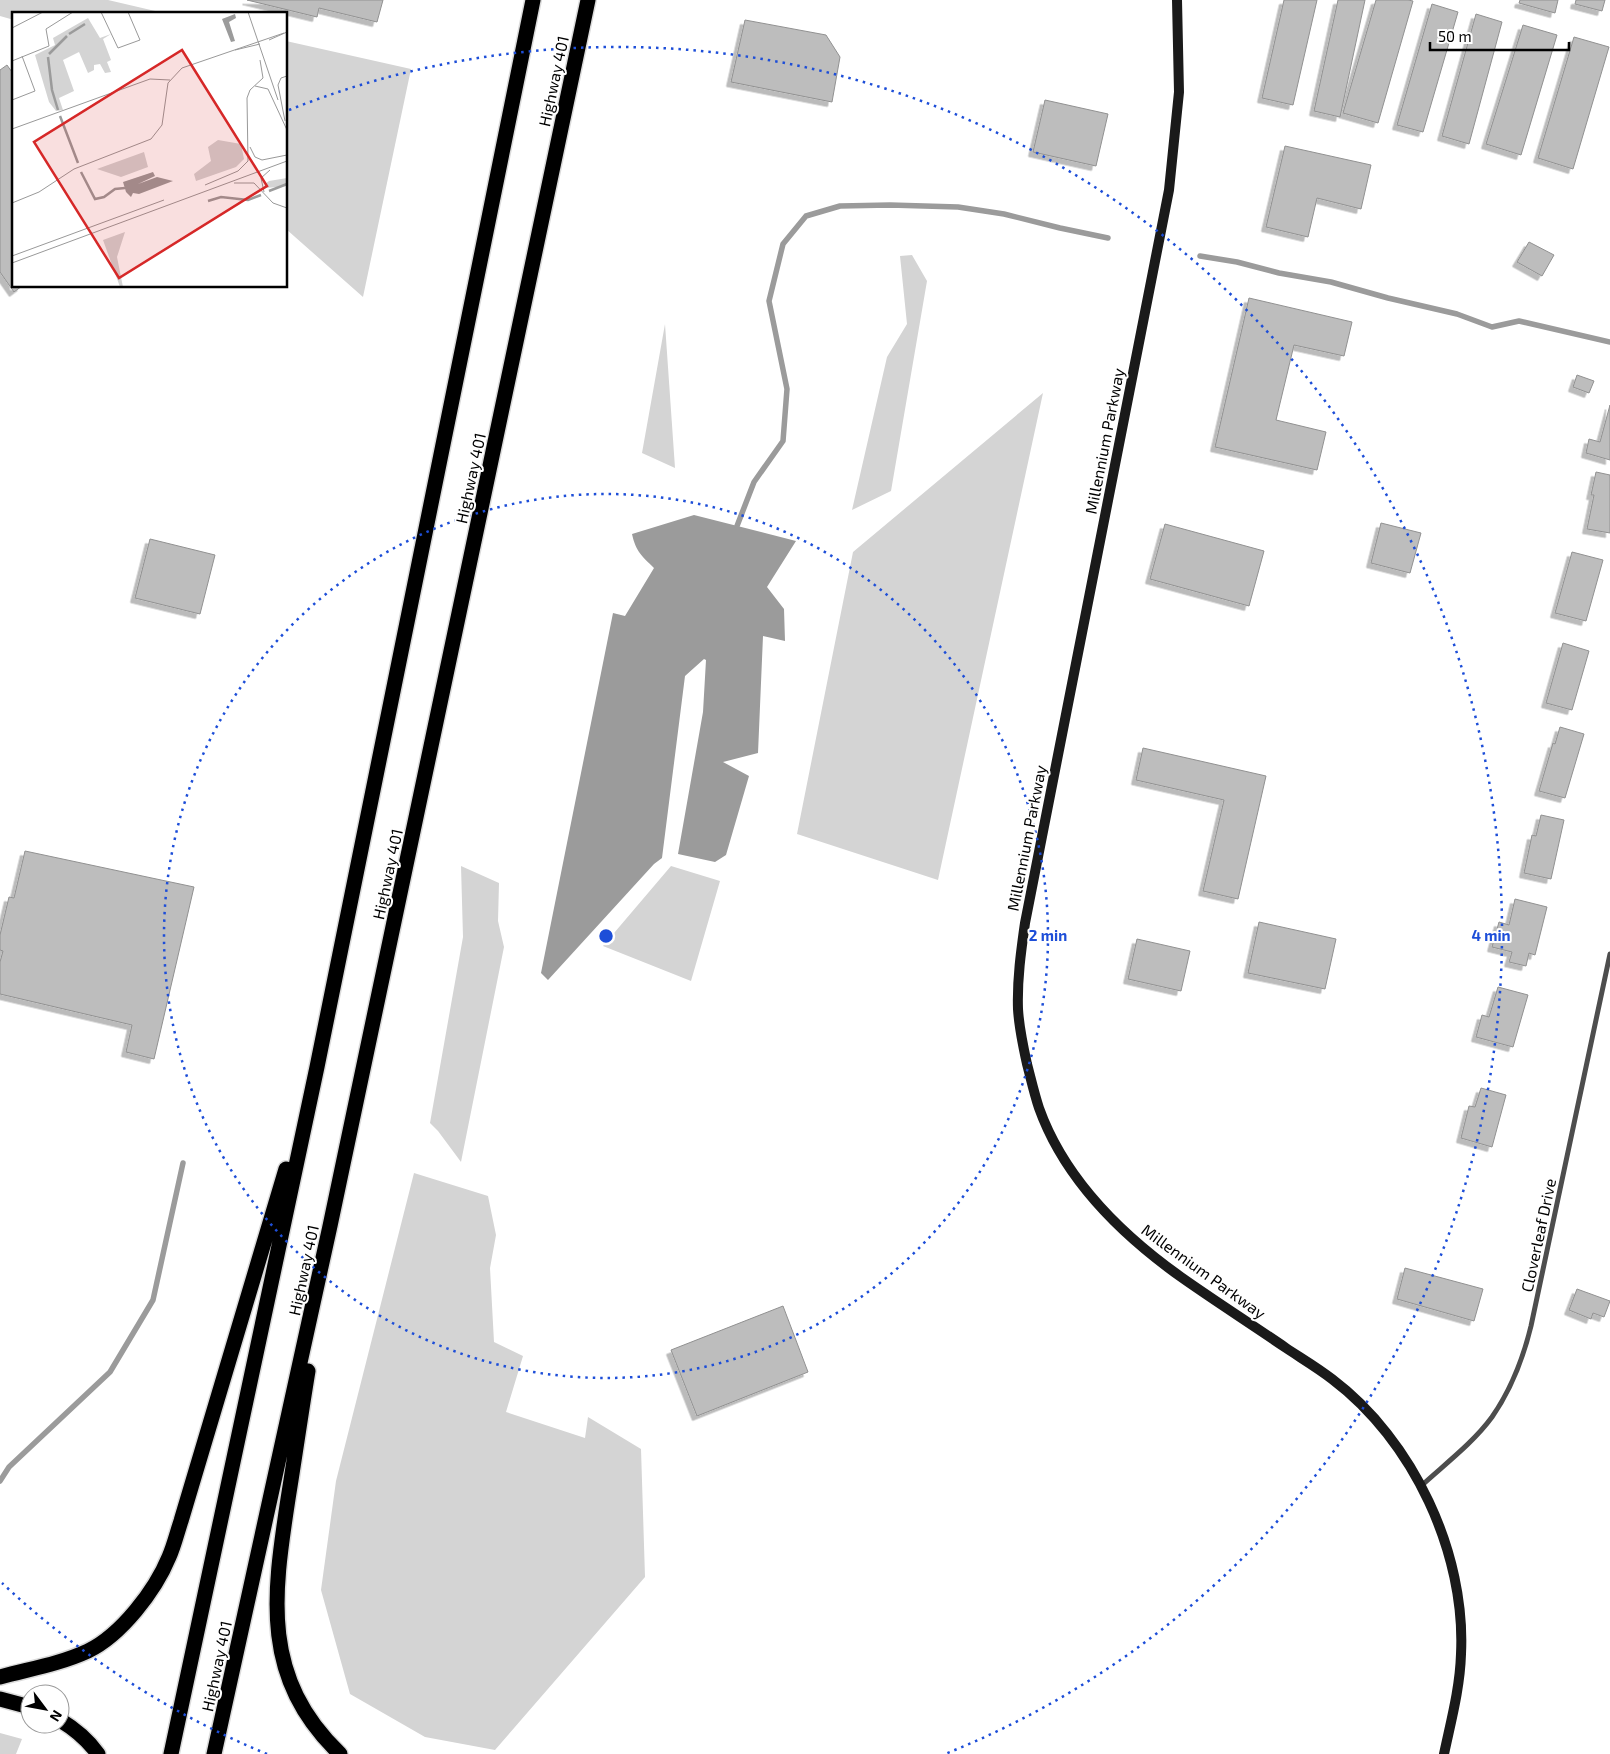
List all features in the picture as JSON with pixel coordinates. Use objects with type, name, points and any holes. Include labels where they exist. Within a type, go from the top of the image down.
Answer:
[{"type":"highway","name":"Highway 401","points":[[171,1754],[317,1067],[533,0]]},
{"type":"highway","name":"Highway 401","points":[[214,1754],[330,1226],[588,0]]},
{"type":"highway","points":[[0,1677],[60,1662],[89,1650],[111,1635],[139,1606],[153,1587],[169,1558],[182,1521],[317,1067]]},
{"type":"highway","points":[[330,1226],[281,1545],[277,1612],[281,1649],[292,1688],[309,1717],[340,1754]]},
{"type":"highway","points":[[0,1699],[20,1704]]},
{"type":"highway","points":[[70,1725],[91,1744],[98,1754]]},
{"type":"street","name":"Millennium Parkway","points":[[1177,0],[1178,92],[1168,190],[1025,923],[1018,985],[1018,1012],[1023,1046],[1040,1110],[1060,1152],[1080,1183],[1128,1234],[1153,1256],[1216,1301],[1333,1379],[1377,1422],[1400,1452],[1421,1486],[1430,1503],[1445,1543],[1454,1577],[1459,1607],[1461,1653],[1459,1680],[1444,1754]]},
{"type":"street","name":"Cloverleaf Drive","points":[[1421,1486],[1465,1447],[1491,1418],[1509,1389],[1522,1360],[1531,1326],[1610,954]]},
{"type":"shaded area","points":[[0,0],[108,0],[159,12],[12,12],[12,19],[0,16]]},
{"type":"shaded area","points":[[288,41],[411,69],[363,297],[288,231]]},
{"type":"shaded area","points":[[912,255],[927,281],[891,491],[852,510],[887,357],[907,324],[900,256]]},
{"type":"shaded area","points":[[665,324],[675,468],[642,453]]},
{"type":"shaded area","points":[[1043,393],[938,880],[797,834],[853,552]]},
{"type":"shaded area","points":[[694,515],[796,541],[767,587],[784,609],[785,641],[763,636],[758,753],[723,762],[749,776],[726,855],[715,862],[678,854],[703,712],[706,660],[704,659],[685,676],[662,858],[654,864],[548,980],[541,973],[613,613],[625,616],[654,568],[638,550],[632,534]]},
{"type":"shaded area","points":[[461,866],[499,883],[498,921],[504,947],[461,1162],[430,1123],[463,937]]},
{"type":"shaded area","points":[[671,866],[720,881],[691,981],[603,946]]},
{"type":"shaded area","points":[[414,1173],[488,1196],[496,1235],[490,1268],[494,1342],[523,1356],[506,1412],[585,1438],[588,1417],[641,1449],[645,1577],[495,1750],[425,1737],[350,1694],[321,1590],[336,1481]]},
{"type":"shaded area","points":[[0,1733],[22,1739],[16,1754],[0,1754]]},
{"type":"building","points":[[247,0],[383,0],[377,22],[319,8],[317,17]]},
{"type":"building","points":[[1284,0],[1317,0],[1293,105],[1262,98]]},
{"type":"building","points":[[1338,0],[1365,0],[1340,117],[1314,111]]},
{"type":"building","points":[[1376,0],[1413,1],[1378,123],[1343,113]]},
{"type":"building","points":[[1520,0],[1558,0],[1555,13],[1519,3]]},
{"type":"building","points":[[1576,0],[1605,0],[1602,11],[1575,4]]},
{"type":"building","points":[[1432,4],[1458,12],[1423,132],[1397,125]]},
{"type":"building","points":[[1476,14],[1502,22],[1469,144],[1442,136]]},
{"type":"building","points":[[745,20],[826,35],[840,57],[832,102],[731,82]]},
{"type":"building","points":[[1523,25],[1557,35],[1521,155],[1486,144]]},
{"type":"building","points":[[1574,37],[1609,47],[1573,169],[1538,158]]},
{"type":"building","points":[[7,65],[12,72],[12,288],[19,288],[14,292],[0,272],[0,70]]},
{"type":"building","points":[[1045,100],[1108,114],[1096,166],[1033,152]]},
{"type":"building","points":[[1285,146],[1371,165],[1361,209],[1317,198],[1308,237],[1266,227]]},
{"type":"building","points":[[1529,242],[1554,255],[1542,276],[1517,262]]},
{"type":"building","points":[[1249,298],[1352,322],[1344,356],[1294,345],[1276,420],[1326,432],[1317,470],[1215,447]]},
{"type":"building","points":[[1577,375],[1594,381],[1589,393],[1573,387]]},
{"type":"building","points":[[1610,405],[1610,460],[1586,453],[1589,439],[1600,442]]},
{"type":"building","points":[[1596,472],[1610,475],[1610,533],[1587,529],[1594,495],[1591,495]]},
{"type":"building","points":[[1381,523],[1421,533],[1410,573],[1371,563]]},
{"type":"building","points":[[1165,524],[1264,551],[1249,606],[1150,579]]},
{"type":"building","points":[[150,539],[215,555],[200,614],[135,598]]},
{"type":"building","points":[[1572,552],[1603,560],[1586,621],[1555,613]]},
{"type":"building","points":[[1563,643],[1589,651],[1572,710],[1546,703]]},
{"type":"building","points":[[1560,727],[1584,734],[1565,798],[1539,791],[1553,743],[1555,744]]},
{"type":"building","points":[[1143,748],[1266,776],[1238,899],[1203,891],[1224,800],[1136,780]]},
{"type":"building","points":[[1541,815],[1564,820],[1551,879],[1524,873],[1532,835],[1536,836]]},
{"type":"building","points":[[25,851],[194,887],[154,1059],[126,1052],[132,1025],[0,994],[0,962],[3,951],[0,950],[0,935],[9,897],[14,898]]},
{"type":"building","points":[[1515,899],[1547,907],[1535,955],[1529,953],[1526,966],[1509,962],[1512,952],[1492,947],[1499,922],[1509,925]]},
{"type":"building","points":[[1259,922],[1336,939],[1325,989],[1248,973]]},
{"type":"building","points":[[1137,939],[1190,951],[1181,991],[1128,979]]},
{"type":"building","points":[[1498,987],[1528,995],[1513,1047],[1476,1037],[1482,1015],[1489,1017]]},
{"type":"building","points":[[1481,1088],[1506,1095],[1492,1147],[1461,1138],[1469,1106],[1475,1107]]},
{"type":"building","points":[[1405,1268],[1483,1289],[1474,1321],[1397,1299]]},
{"type":"building","points":[[1577,1289],[1610,1301],[1604,1317],[1593,1313],[1591,1319],[1569,1310]]},
{"type":"building","points":[[783,1306],[808,1372],[697,1416],[671,1350]]},
{"type":"waterway","points":[[737,526],[754,482],[783,441],[787,389],[769,301],[783,244],[806,216],[840,206],[958,207],[1004,214],[1108,238]]},
{"type":"waterway","points":[[1200,256],[1331,282],[1457,314],[1492,327],[1519,321],[1610,342]]},
{"type":"waterway","points":[[0,1481],[9,1467],[110,1372],[153,1300],[183,1163]]}]
